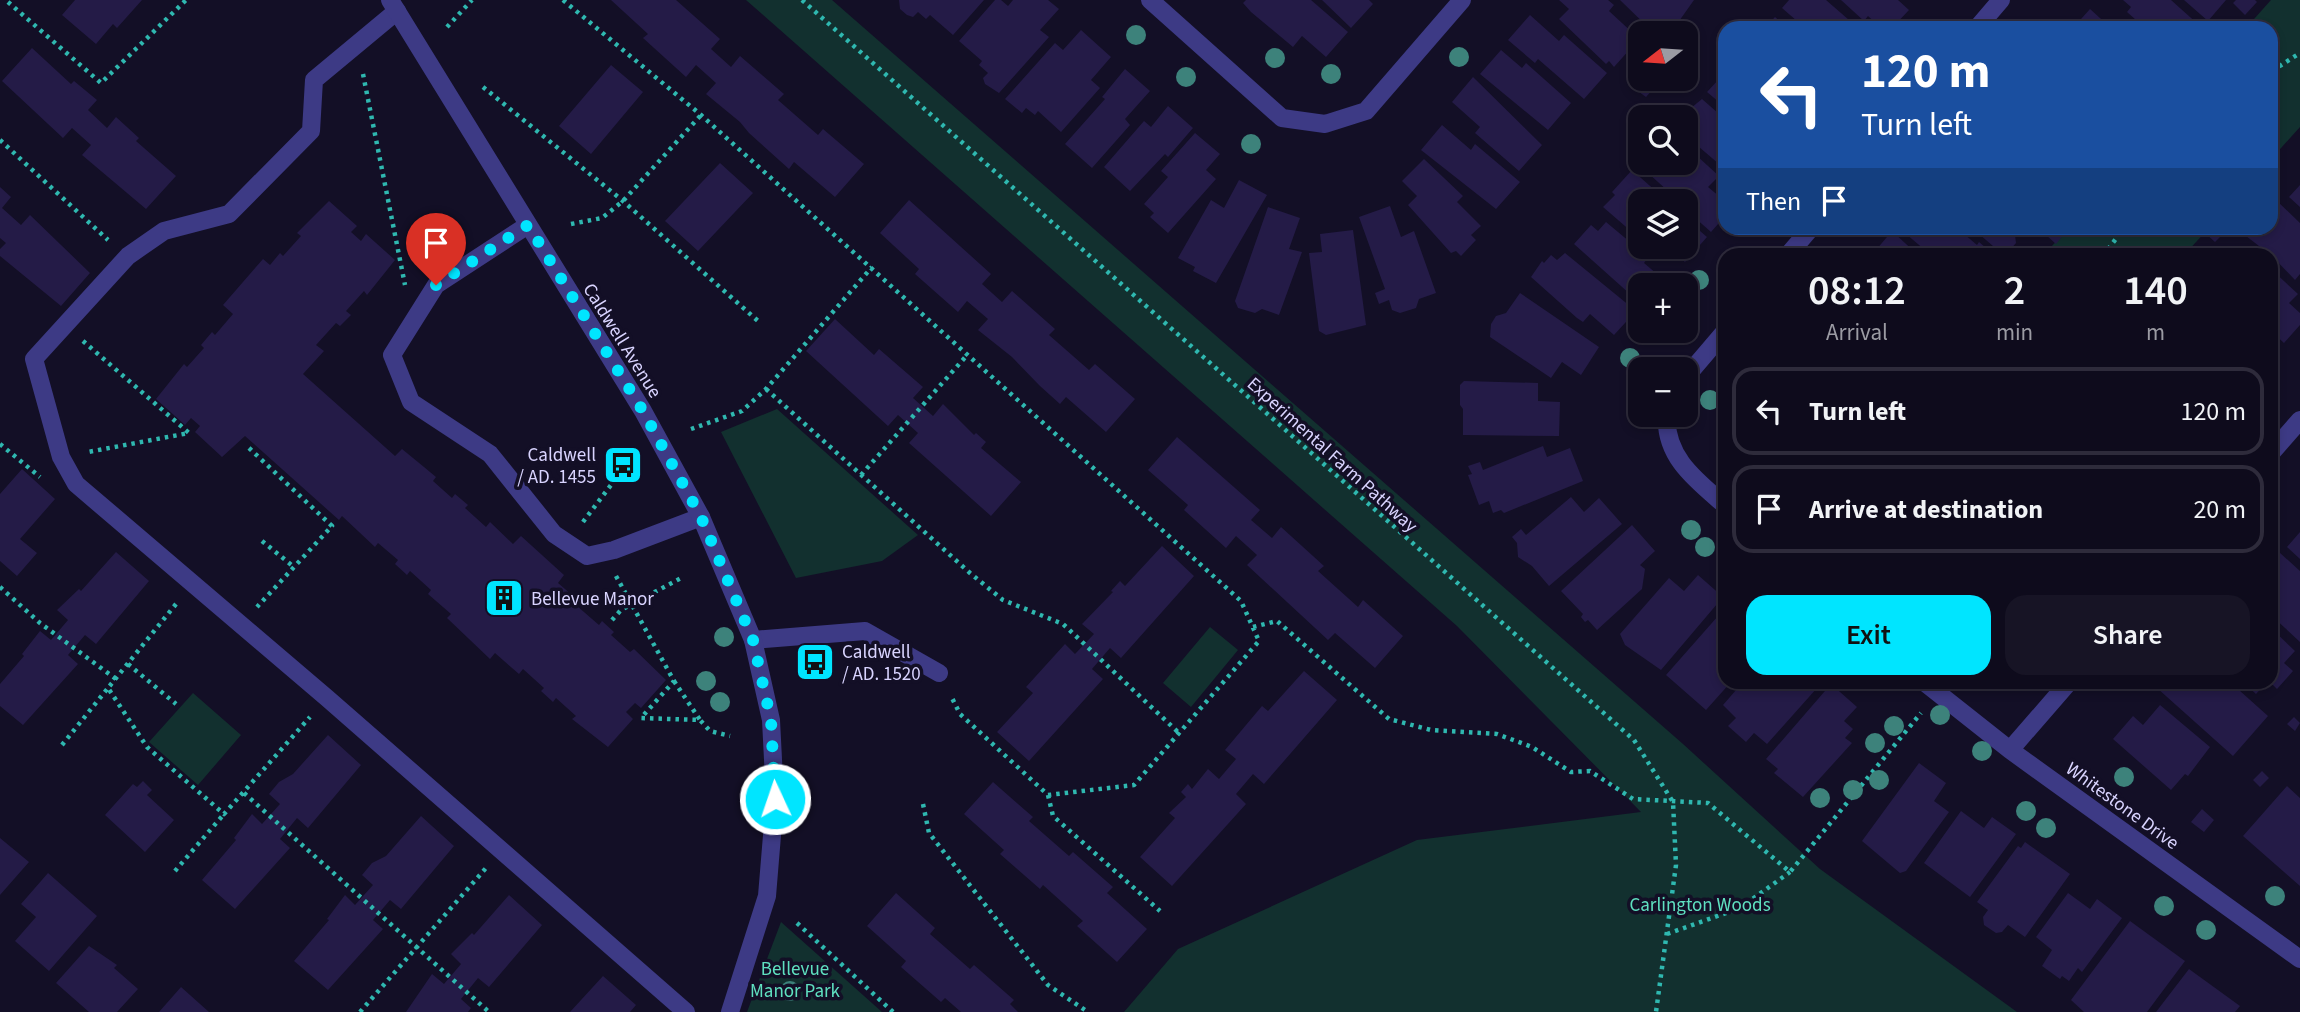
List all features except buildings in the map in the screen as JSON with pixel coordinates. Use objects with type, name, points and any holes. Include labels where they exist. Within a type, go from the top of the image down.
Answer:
[{"type":"street","points":[[1150,0],[1282,118],[1325,124],[1366,111],[1462,0]]},
{"type":"street","points":[[1984,21],[2001,0]]},
{"type":"street","points":[[393,6],[360,42],[314,80],[310,131],[229,214],[164,231],[128,257],[34,359],[61,457],[76,484],[327,698],[686,1012]]},
{"type":"street","name":"Caldwell Avenue","points":[[393,6],[643,411],[701,517],[753,640],[771,720],[775,799],[767,896],[730,1012]]},
{"type":"street","points":[[528,225],[436,285],[392,355],[411,402],[490,454],[554,534],[587,556],[603,553],[701,517]]},
{"type":"street","points":[[1698,363],[1718,339]]},
{"type":"street","points":[[2278,445],[2300,420]]},
{"type":"street","points":[[1666,427],[1681,467],[1718,499]]},
{"type":"street","points":[[753,640],[865,631],[939,673]]},
{"type":"street","name":"Whitestone Drive","points":[[1932,689],[2010,750],[2300,959]]},
{"type":"street","points":[[2010,750],[2063,689]]},
{"type":"path","points":[[8,2],[102,83],[186,0]]},
{"type":"path","points":[[447,27],[472,0]]},
{"type":"path","points":[[563,0],[701,115],[1241,601],[1259,640],[1134,785],[1048,795]]},
{"type":"path","name":"Experimental Farm Pathway","points":[[802,0],[1634,740],[1673,802],[1676,865],[1656,1012]]},
{"type":"path","points":[[360,42],[366,97],[413,323]]},
{"type":"path","points":[[2278,67],[2300,53]]},
{"type":"path","points":[[483,87],[623,201],[758,321]]},
{"type":"path","points":[[571,224],[602,218],[623,201],[701,115]]},
{"type":"path","points":[[0,140],[106,238]]},
{"type":"path","points":[[691,429],[742,411],[766,389],[872,267]]},
{"type":"path","points":[[61,457],[189,433],[66,327]]},
{"type":"path","points":[[861,475],[968,354]]},
{"type":"path","points":[[766,389],[1003,600],[1063,624],[1179,733]]},
{"type":"path","points":[[240,625],[332,526],[249,448]]},
{"type":"path","points":[[569,545],[587,515],[621,472]]},
{"type":"path","points":[[262,541],[294,567]]},
{"type":"path","points":[[603,553],[674,681],[700,720],[710,731],[730,736]]},
{"type":"path","points":[[612,620],[631,604],[683,577]]},
{"type":"path","points":[[62,745],[192,584]]},
{"type":"path","points":[[0,587],[40,623],[116,679]]},
{"type":"path","points":[[1253,627],[1277,621],[1389,719],[1431,730],[1497,734],[1532,747],[1571,772],[1590,771],[1633,799],[1708,803],[1790,872]]},
{"type":"path","points":[[128,664],[176,704]]},
{"type":"path","points":[[939,673],[960,714],[1048,795],[1053,816],[1160,911]]},
{"type":"path","points":[[674,681],[640,718],[700,720]]},
{"type":"path","points":[[108,688],[147,747],[224,814]]},
{"type":"path","points":[[1667,934],[1740,908],[1790,872],[1930,689]]},
{"type":"path","points":[[175,871],[327,698]]},
{"type":"path","points":[[244,793],[489,1012]]},
{"type":"path","points":[[923,804],[929,833],[1048,985],[1088,1012]]},
{"type":"path","points":[[360,1012],[501,851]]},
{"type":"path","points":[[797,923],[893,1012]]},
{"type":"green space","name":"Carlington Woods","points":[[746,0],[832,0],[1683,744],[1820,869],[2017,1012],[1124,1012],[1178,949],[1417,840],[1641,812],[1457,626]]},
{"type":"green space","points":[[2271,0],[2300,0],[2300,127],[2278,151],[2278,21],[2252,21]]},
{"type":"green space","points":[[2062,235],[2203,235],[2190,248],[2050,248]]},
{"type":"green space","points":[[777,409],[918,535],[882,561],[796,578],[721,432]]},
{"type":"green space","points":[[1210,627],[1238,650],[1191,707],[1163,683]]},
{"type":"green space","points":[[193,693],[241,735],[198,785],[149,742]]},
{"type":"green space","name":"Bellevue Manor Park","points":[[781,922],[882,1012],[747,1012]]},
{"type":"place","name":"Caldwell / AD. 1455","points":[[623,465]]},
{"type":"place","name":"Bellevue Manor","points":[[504,598]]},
{"type":"place","name":"Caldwell / AD. 1520","points":[[815,662]]},
{"type":"route","points":[[436,285],[528,225],[643,411],[701,517],[753,640],[771,720],[775,799]]}]
